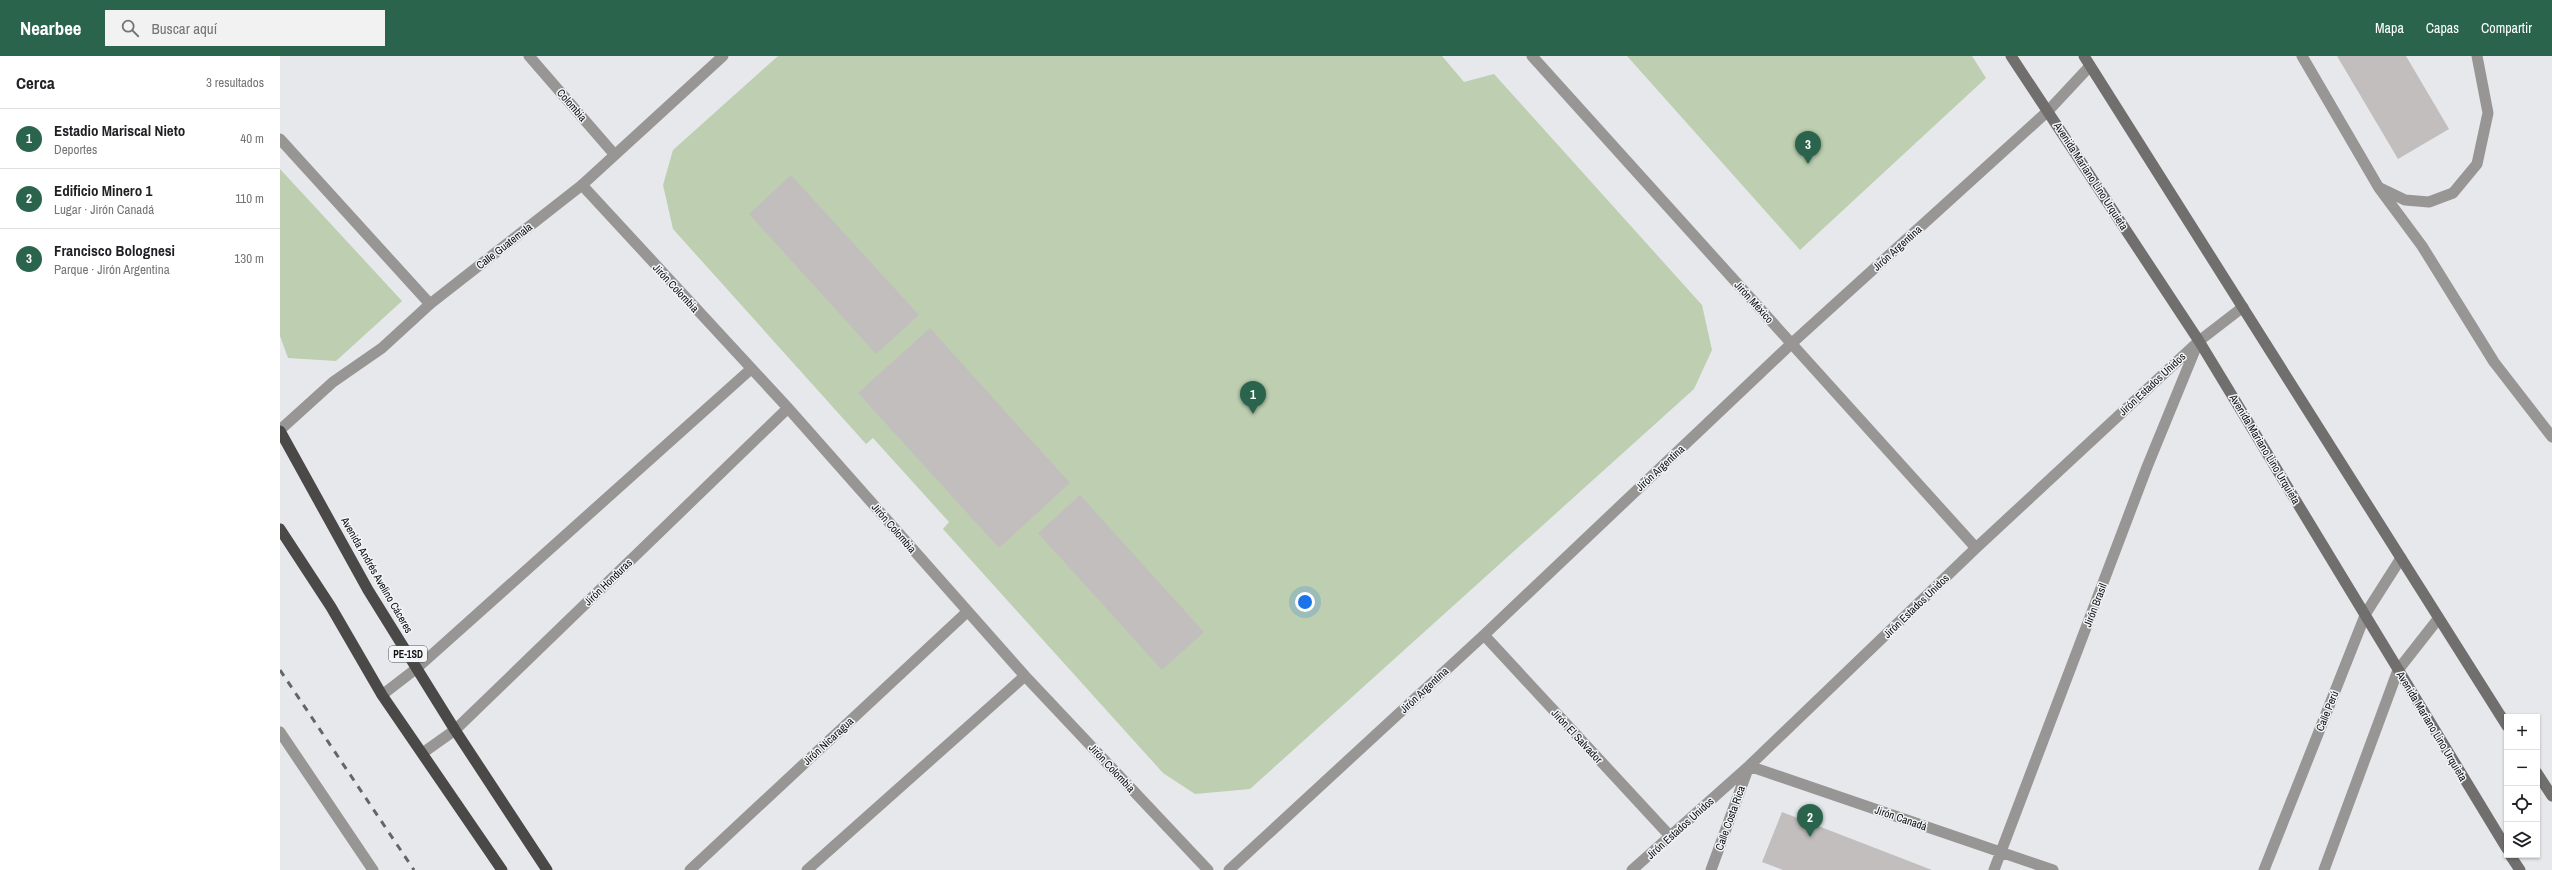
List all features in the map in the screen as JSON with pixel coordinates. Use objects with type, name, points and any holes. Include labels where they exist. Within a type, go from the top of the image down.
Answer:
[{"type":"highway","name":"Avenida Andrés Avelino Cáceres","points":[[280,431],[368,590],[455,730],[547,870]]},
{"type":"highway","points":[[280,529],[331,607],[382,695],[424,752],[502,870]]},
{"type":"main road","name":"Avenida Mariano Lino Urquieta","points":[[2011,56],[2199,341],[2366,613],[2398,670],[2504,844]]},
{"type":"main road","points":[[2084,56],[2504,721]]},
{"type":"main road","points":[[2540,778],[2552,796]]},
{"type":"main road","points":[[2512,858],[2520,870]]},
{"type":"street","name":"Colombia","points":[[529,56],[614,154]]},
{"type":"street","name":"Calle Guatemala","points":[[280,431],[333,382],[382,348],[430,304],[582,185],[614,154],[723,56]]},
{"type":"street","name":"Jirón México","points":[[1532,56],[1976,548]]},
{"type":"street","points":[[2302,56],[2379,188],[2422,246],[2494,362],[2552,437]]},
{"type":"street","points":[[2379,188],[2405,200],[2429,202],[2453,193],[2477,164],[2488,113],[2477,56]]},
{"type":"street","name":"Jirón Argentina","points":[[1229,870],[1484,635],[1791,344],[2048,111],[2090,66]]},
{"type":"street","points":[[280,139],[430,304]]},
{"type":"street","name":"Jirón Colombia","points":[[582,185],[788,408],[1024,676],[1208,870]]},
{"type":"street","name":"Jirón Estados Unidos","points":[[1632,870],[1749,766],[1976,548],[2199,341],[2243,307]]},
{"type":"street","name":"Jirón Brasil","points":[[1994,870],[2147,468],[2199,341]]},
{"type":"street","points":[[382,695],[417,668],[751,369]]},
{"type":"street","name":"Jirón Honduras","points":[[424,752],[455,730],[788,408]]},
{"type":"street","name":"Calle Perú","points":[[2264,870],[2366,613],[2401,558]]},
{"type":"street","name":"Jirón Nicaragua","points":[[690,870],[967,612]]},
{"type":"street","points":[[2324,870],[2398,670],[2438,619]]},
{"type":"street","name":"Jirón El Salvador","points":[[1484,635],[1670,836]]},
{"type":"street","points":[[807,870],[1024,676]]},
{"type":"street","points":[[280,732],[373,870]]},
{"type":"street","name":"Jirón Canadá","points":[[1749,766],[2053,870]]},
{"type":"street","name":"Calle Costa Rica","points":[[1711,870],[1749,766]]},
{"type":"green space","points":[[778,56],[1442,56],[1464,82],[1494,74],[1702,305],[1712,350],[1694,389],[1250,789],[1195,794],[1163,773],[943,529],[949,522],[873,438],[866,444],[673,229],[663,185],[673,150]]},
{"type":"green space","points":[[1627,56],[1972,56],[1986,78],[1800,250]]},
{"type":"green space","points":[[280,169],[402,301],[336,361],[288,358],[280,336]]},
{"type":"building","points":[[2337,56],[2406,56],[2449,129],[2398,159]]},
{"type":"building","points":[[791,175],[919,315],[876,354],[749,214]]},
{"type":"building","points":[[930,328],[1070,483],[999,548],[858,393]]},
{"type":"building","points":[[1080,495],[1204,632],[1162,670],[1038,533]]},
{"type":"building","points":[[1782,812],[1932,870],[1783,870],[1762,862]]},
{"type":"railway","points":[[280,670],[414,870]]},
{"type":"place","name":"Francisco Bolognesi","points":[[1808,164]]},
{"type":"place","name":"Estadio Mariscal Nieto","points":[[1253,414]]},
{"type":"place","name":"Edificio Minero 1","points":[[1810,837]]}]
